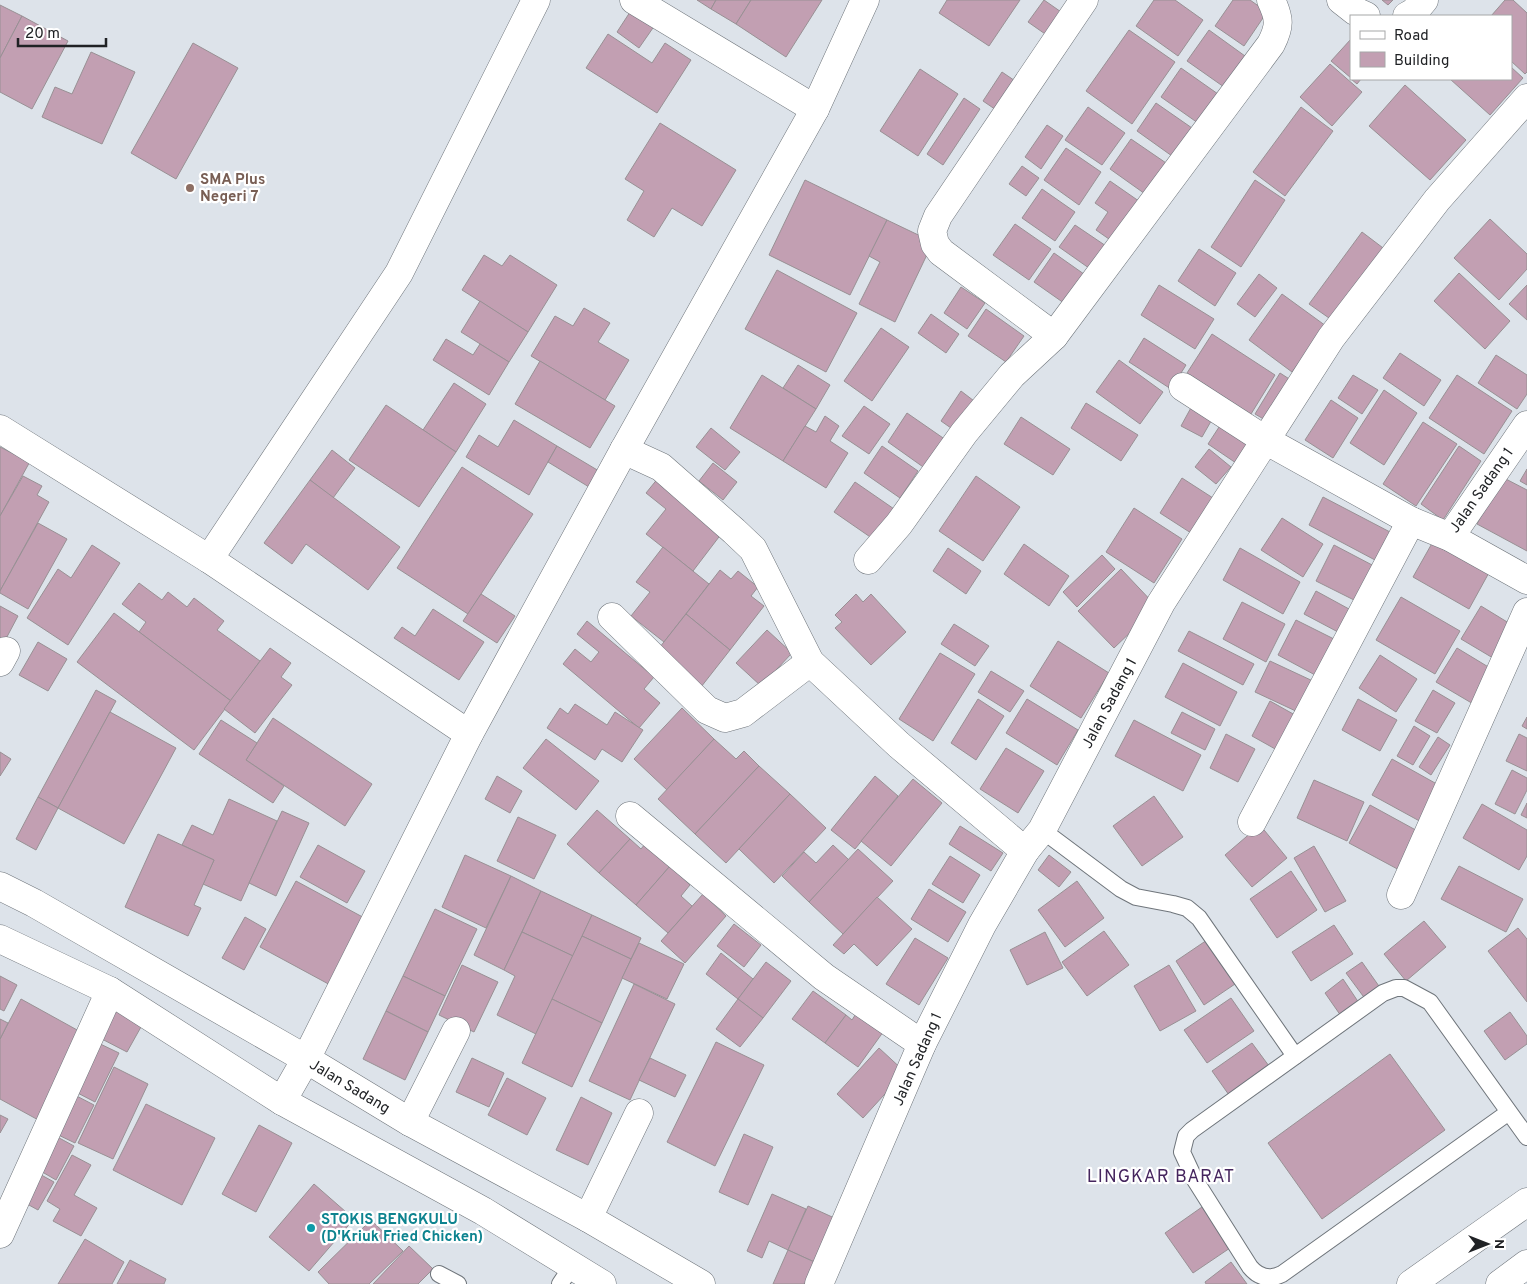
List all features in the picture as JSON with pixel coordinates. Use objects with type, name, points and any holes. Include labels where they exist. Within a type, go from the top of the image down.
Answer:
[{"type":"street","points":[[209,559],[399,273],[536,0]]},
{"type":"street","points":[[634,0],[815,109]]},
{"type":"street","points":[[282,1101],[306,1059],[469,734],[624,450],[815,109],[865,0]]},
{"type":"street","points":[[1054,336],[941,252],[935,244],[932,231],[938,216],[1084,0]]},
{"type":"street","points":[[868,560],[899,524],[964,433],[1012,375],[1054,336],[1270,44],[1277,31],[1278,20],[1270,0]]},
{"type":"street","points":[[1341,0],[1364,15]]},
{"type":"street","points":[[1409,15],[1414,12],[1424,0]]},
{"type":"street","points":[[1183,388],[1265,440],[1331,338],[1431,207],[1527,98]]},
{"type":"street","name":"Jalan Sadang 1","points":[[819,1284],[922,1044],[982,925],[1033,841],[1161,603],[1265,440],[1411,522],[1450,537],[1527,425]]},
{"type":"street","points":[[0,429],[209,559],[469,734]]},
{"type":"street","points":[[624,450],[661,467],[753,549],[810,662],[899,745],[1033,841]]},
{"type":"street","points":[[1252,822],[1411,522]]},
{"type":"street","points":[[1450,537],[1527,580]]},
{"type":"street","points":[[1401,895],[1527,612]]},
{"type":"street","points":[[612,617],[708,710],[724,718],[742,713],[810,662]]},
{"type":"street","points":[[630,816],[824,978],[922,1044]]},
{"type":"street","name":"Jalan Sadang","points":[[0,886],[34,903],[306,1059],[410,1122],[588,1218],[701,1284]]},
{"type":"street","points":[[0,939],[110,991],[282,1101],[483,1211],[566,1275],[602,1284]]},
{"type":"street","points":[[0,1234],[110,991]]},
{"type":"street","points":[[410,1122],[456,1031]]},
{"type":"street","points":[[588,1218],[639,1112]]},
{"type":"street","points":[[1411,1284],[1527,1202]]},
{"type":"street","points":[[1500,1284],[1527,1264]]},
{"type":"lane","points":[[1033,841],[1136,897],[1187,908],[1199,918],[1295,1056]]},
{"type":"lane","points":[[1509,1112],[1282,1274],[1272,1277],[1259,1276],[1250,1267],[1195,1180],[1182,1152],[1186,1136],[1192,1130],[1383,993],[1396,988],[1404,988],[1430,1002],[1527,1137]]},
{"type":"lane","points":[[439,1274],[458,1284]]},
{"type":"building","points":[[697,0],[716,0],[711,9]]},
{"type":"building","points":[[716,0],[751,0],[736,24],[711,9]]},
{"type":"building","points":[[751,0],[822,0],[786,57],[736,24]]},
{"type":"building","points":[[947,0],[1020,0],[989,46],[939,13]]},
{"type":"building","points":[[1044,0],[1064,14],[1048,36],[1028,22]]},
{"type":"building","points":[[1154,0],[1175,0],[1203,20],[1178,56],[1136,26]]},
{"type":"building","points":[[1233,0],[1250,0],[1267,12],[1244,46],[1215,26]]},
{"type":"building","points":[[1382,0],[1393,0],[1388,5]]},
{"type":"building","points":[[1505,0],[1513,0],[1527,13],[1527,72],[1525,74],[1512,62],[1512,15],[1492,15]]},
{"type":"building","points":[[0,5],[22,16],[0,58]]},
{"type":"building","points":[[632,9],[655,25],[639,48],[617,32]]},
{"type":"building","points":[[22,16],[68,41],[32,109],[0,92],[0,58]]},
{"type":"building","points":[[1129,30],[1175,62],[1132,124],[1086,91]]},
{"type":"building","points":[[1209,30],[1245,56],[1224,87],[1187,61]]},
{"type":"building","points":[[608,34],[652,63],[665,43],[691,60],[657,113],[586,68]]},
{"type":"building","points":[[1350,40],[1350,77],[1331,61]]},
{"type":"building","points":[[193,43],[238,68],[176,179],[131,153]]},
{"type":"building","points":[[91,52],[135,72],[102,144],[42,117],[55,87],[72,94]]},
{"type":"building","points":[[1330,64],[1362,92],[1332,126],[1300,97]]},
{"type":"building","points":[[1181,68],[1218,94],[1198,123],[1161,97]]},
{"type":"building","points":[[1512,68],[1523,78],[1490,115],[1451,80],[1512,80]]},
{"type":"building","points":[[920,69],[958,94],[918,156],[880,131]]},
{"type":"building","points":[[1002,72],[1024,87],[1005,116],[983,101]]},
{"type":"building","points":[[1352,80],[1360,80],[1357,84]]},
{"type":"building","points":[[1405,85],[1466,140],[1430,180],[1369,126]]},
{"type":"building","points":[[964,98],[980,109],[943,165],[927,154]]},
{"type":"building","points":[[1156,103],[1192,128],[1172,156],[1137,131]]},
{"type":"building","points":[[1088,107],[1125,133],[1102,165],[1065,140]]},
{"type":"building","points":[[1301,107],[1333,131],[1285,196],[1253,172]]},
{"type":"building","points":[[660,123],[736,170],[702,226],[672,208],[654,237],[627,220],[644,191],[625,179]]},
{"type":"building","points":[[1047,125],[1063,136],[1041,169],[1025,157]]},
{"type":"building","points":[[1131,139],[1169,165],[1148,196],[1110,169]]},
{"type":"building","points":[[1066,148],[1101,172],[1079,205],[1044,180]]},
{"type":"building","points":[[1022,166],[1039,178],[1026,196],[1009,184]]},
{"type":"building","points":[[805,180],[887,220],[850,295],[769,255]]},
{"type":"building","points":[[1255,180],[1285,200],[1241,267],[1211,247]]},
{"type":"building","points":[[1110,181],[1146,206],[1119,246],[1096,230],[1108,212],[1095,203]]},
{"type":"building","points":[[1042,189],[1075,212],[1055,241],[1022,218]]},
{"type":"building","points":[[1490,219],[1527,254],[1527,269],[1499,300],[1454,258]]},
{"type":"building","points":[[887,220],[933,242],[895,322],[859,304],[880,262],[869,256]]},
{"type":"building","points":[[1015,224],[1051,249],[1029,280],[993,255]]},
{"type":"building","points":[[1075,225],[1112,250],[1096,273],[1059,247]]},
{"type":"building","points":[[1362,232],[1391,254],[1339,325],[1309,304]]},
{"type":"building","points":[[1199,249],[1236,273],[1215,306],[1178,281]]},
{"type":"building","points":[[1054,253],[1091,279],[1071,308],[1034,282]]},
{"type":"building","points":[[484,255],[502,266],[510,255],[557,285],[528,332],[462,290]]},
{"type":"building","points":[[777,270],[857,313],[826,372],[745,329]]},
{"type":"building","points":[[1459,273],[1510,321],[1485,349],[1434,301]]},
{"type":"building","points":[[1259,274],[1277,288],[1255,317],[1237,304]]},
{"type":"building","points":[[1159,285],[1214,319],[1195,349],[1141,315]]},
{"type":"building","points":[[1527,285],[1527,320],[1509,304]]},
{"type":"building","points":[[961,287],[985,303],[967,329],[944,313]]},
{"type":"building","points":[[1282,294],[1326,326],[1292,372],[1249,340]]},
{"type":"building","points":[[480,301],[528,332],[509,362],[461,332]]},
{"type":"building","points":[[584,308],[610,323],[598,342],[629,360],[605,400],[531,356],[555,316],[573,326]]},
{"type":"building","points":[[986,309],[1024,336],[1006,362],[968,336]]},
{"type":"building","points":[[931,314],[959,334],[946,353],[918,333]]},
{"type":"building","points":[[881,328],[909,347],[872,401],[844,381]]},
{"type":"building","points":[[1212,334],[1275,375],[1251,414],[1187,373]]},
{"type":"building","points":[[1144,338],[1186,365],[1171,389],[1129,362]]},
{"type":"building","points":[[446,339],[473,355],[480,344],[509,362],[489,395],[433,360]]},
{"type":"building","points":[[1400,353],[1441,380],[1424,406],[1383,378]]},
{"type":"building","points":[[1496,355],[1527,375],[1527,394],[1517,409],[1478,383]]},
{"type":"building","points":[[1119,360],[1163,392],[1140,424],[1096,392]]},
{"type":"building","points":[[540,361],[615,406],[590,448],[515,404]]},
{"type":"building","points":[[798,365],[830,385],[816,409],[783,388]]},
{"type":"building","points":[[1280,373],[1297,384],[1272,424],[1255,414]]},
{"type":"building","points":[[762,375],[816,409],[783,461],[730,428]]},
{"type":"building","points":[[1353,375],[1378,390],[1362,414],[1338,398]]},
{"type":"building","points":[[1457,375],[1512,411],[1484,454],[1429,418]]},
{"type":"building","points":[[454,383],[486,404],[456,452],[423,430]]},
{"type":"building","points":[[1384,390],[1417,413],[1384,465],[1350,443]]},
{"type":"building","points":[[961,391],[978,404],[958,433],[941,421]]},
{"type":"building","points":[[1331,400],[1358,418],[1333,458],[1305,440]]},
{"type":"building","points":[[1086,403],[1138,435],[1121,461],[1071,428]]},
{"type":"building","points":[[1193,404],[1214,416],[1202,437],[1181,426]]},
{"type":"building","points":[[386,405],[456,452],[419,507],[349,460]]},
{"type":"building","points":[[864,406],[890,424],[869,454],[842,436]]},
{"type":"building","points":[[907,413],[946,440],[926,469],[888,442]]},
{"type":"building","points":[[825,416],[839,426],[830,441],[848,453],[826,488],[783,461],[805,426],[816,432]]},
{"type":"building","points":[[1021,417],[1070,449],[1053,475],[1004,444]]},
{"type":"building","points":[[514,420],[557,446],[529,495],[466,457],[479,435],[498,447]]},
{"type":"building","points":[[1423,422],[1457,444],[1416,506],[1383,484]]},
{"type":"building","points":[[1221,424],[1250,443],[1236,463],[1208,444]]},
{"type":"building","points":[[711,428],[740,452],[725,470],[696,447]]},
{"type":"building","points":[[557,446],[604,474],[594,490],[548,462]]},
{"type":"building","points":[[882,446],[918,471],[900,498],[864,473]]},
{"type":"building","points":[[1459,446],[1481,461],[1443,520],[1421,504]]},
{"type":"building","points":[[0,447],[18,456],[22,450],[33,456],[0,516]]},
{"type":"building","points":[[1209,449],[1231,467],[1216,484],[1195,467]]},
{"type":"building","points":[[332,450],[355,468],[333,498],[310,480]]},
{"type":"building","points":[[713,463],[737,482],[723,500],[699,481]]},
{"type":"building","points":[[462,467],[533,514],[468,614],[397,568]]},
{"type":"building","points":[[1527,469],[1527,485],[1520,481]]},
{"type":"building","points":[[23,476],[42,486],[37,495],[49,502],[0,591],[0,516]]},
{"type":"building","points":[[976,476],[1020,507],[983,561],[939,531]]},
{"type":"building","points":[[659,477],[725,529],[693,571],[646,534],[666,509],[646,493]]},
{"type":"building","points":[[1502,477],[1527,490],[1527,551],[1477,524]]},
{"type":"building","points":[[1182,478],[1213,498],[1191,533],[1160,513]]},
{"type":"building","points":[[310,480],[400,547],[368,590],[306,544],[292,564],[264,543]]},
{"type":"building","points":[[855,482],[897,511],[876,541],[834,512]]},
{"type":"building","points":[[1323,497],[1390,532],[1375,560],[1309,525]]},
{"type":"building","points":[[1134,508],[1182,539],[1154,583],[1106,552]]},
{"type":"building","points":[[1282,518],[1323,544],[1303,577],[1261,550]]},
{"type":"building","points":[[38,523],[67,539],[28,609],[0,593],[0,591]]},
{"type":"building","points":[[1435,538],[1491,569],[1469,609],[1413,577]]},
{"type":"building","points":[[1024,544],[1069,576],[1049,606],[1004,574]]},
{"type":"building","points":[[92,545],[120,563],[68,645],[27,618],[58,569],[71,578]]},
{"type":"building","points":[[1334,545],[1374,566],[1356,601],[1316,581]]},
{"type":"building","points":[[663,547],[709,584],[664,642],[631,616],[650,592],[636,582]]},
{"type":"building","points":[[948,548],[981,571],[966,594],[933,571]]},
{"type":"building","points":[[1240,548],[1300,582],[1283,614],[1223,580]]},
{"type":"building","points":[[1102,555],[1115,569],[1077,607],[1063,592]]},
{"type":"building","points":[[1121,569],[1157,607],[1114,648],[1078,611]]},
{"type":"building","points":[[720,570],[731,579],[738,571],[758,587],[751,596],[764,606],[730,650],[686,614]]},
{"type":"building","points":[[139,583],[162,600],[168,592],[187,607],[194,598],[224,621],[217,630],[260,661],[231,701],[139,632],[146,622],[122,604]]},
{"type":"building","points":[[1316,591],[1349,609],[1338,632],[1304,614]]},
{"type":"building","points":[[481,594],[515,616],[497,643],[463,621]]},
{"type":"building","points":[[856,594],[863,602],[871,594],[906,632],[871,665],[835,628],[842,622],[835,615]]},
{"type":"building","points":[[1401,597],[1460,631],[1435,674],[1376,640]]},
{"type":"building","points":[[1242,602],[1285,624],[1266,662],[1223,639]]},
{"type":"building","points":[[0,606],[18,616],[0,650]]},
{"type":"building","points":[[1481,606],[1517,628],[1498,661],[1461,639]]},
{"type":"building","points":[[433,609],[484,642],[459,680],[394,638],[402,627],[415,636]]},
{"type":"building","points":[[114,613],[231,701],[194,750],[77,662]]},
{"type":"building","points":[[686,614],[730,650],[701,687],[656,652]]},
{"type":"building","points":[[1296,620],[1336,640],[1317,676],[1278,655]]},
{"type":"building","points":[[587,621],[654,677],[644,689],[660,703],[639,728],[563,664],[575,649],[591,662],[599,652],[577,634]]},
{"type":"building","points":[[954,624],[989,646],[975,666],[941,644]]},
{"type":"building","points":[[767,630],[792,653],[761,686],[736,663]]},
{"type":"building","points":[[1189,631],[1254,664],[1243,685],[1178,651]]},
{"type":"building","points":[[1058,641],[1109,673],[1081,718],[1030,686]]},
{"type":"building","points":[[38,642],[67,659],[48,691],[19,675]]},
{"type":"building","points":[[270,648],[291,663],[281,677],[292,685],[255,733],[224,709]]},
{"type":"building","points":[[1457,648],[1495,671],[1475,705],[1436,682]]},
{"type":"building","points":[[940,653],[975,674],[933,741],[899,719]]},
{"type":"building","points":[[1380,655],[1417,679],[1396,712],[1359,688]]},
{"type":"building","points":[[1270,661],[1315,682],[1300,713],[1255,692]]},
{"type":"building","points":[[1183,663],[1237,692],[1220,726],[1165,697]]},
{"type":"building","points":[[991,671],[1024,691],[1010,712],[978,692]]},
{"type":"building","points":[[96,690],[116,701],[58,808],[38,797]]},
{"type":"building","points":[[1433,690],[1455,703],[1437,733],[1415,721]]},
{"type":"building","points":[[978,699],[1004,716],[976,760],[951,743]]},
{"type":"building","points":[[1027,699],[1078,730],[1057,765],[1006,733]]},
{"type":"building","points":[[1358,699],[1397,720],[1380,751],[1342,730]]},
{"type":"building","points":[[1270,701],[1295,715],[1277,750],[1252,736]]},
{"type":"building","points":[[575,704],[607,725],[615,712],[643,730],[622,762],[602,749],[595,760],[547,728],[560,708],[568,714]]},
{"type":"building","points":[[682,708],[714,739],[667,790],[634,759]]},
{"type":"building","points":[[110,712],[176,748],[124,844],[58,808]]},
{"type":"building","points":[[1182,712],[1215,729],[1205,750],[1171,733]]},
{"type":"building","points":[[1527,717],[1527,729],[1522,726]]},
{"type":"building","points":[[273,718],[372,784],[345,826],[246,760]]},
{"type":"building","points":[[221,720],[257,743],[246,760],[284,786],[273,803],[199,754]]},
{"type":"building","points":[[1134,720],[1201,755],[1183,791],[1115,756]]},
{"type":"building","points":[[1414,726],[1430,736],[1413,765],[1397,756]]},
{"type":"building","points":[[1226,734],[1255,749],[1238,782],[1210,768]]},
{"type":"building","points":[[1519,734],[1527,738],[1527,771],[1506,761]]},
{"type":"building","points":[[1438,737],[1450,745],[1431,775],[1419,767]]},
{"type":"building","points":[[546,739],[599,781],[576,810],[523,768]]},
{"type":"building","points":[[714,739],[736,759],[744,751],[759,766],[695,834],[658,799]]},
{"type":"building","points":[[1006,748],[1044,771],[1018,813],[980,789]]},
{"type":"building","points":[[0,752],[11,759],[0,776]]},
{"type":"building","points":[[1392,759],[1444,788],[1425,824],[1372,795]]},
{"type":"building","points":[[759,766],[790,794],[726,863],[695,834]]},
{"type":"building","points":[[1512,770],[1527,778],[1527,790],[1515,814],[1495,804]]},
{"type":"building","points":[[497,776],[522,791],[510,813],[485,799]]},
{"type":"building","points":[[875,776],[898,796],[855,849],[831,830]]},
{"type":"building","points":[[913,779],[942,803],[891,866],[861,841]]},
{"type":"building","points":[[1314,780],[1364,802],[1347,841],[1297,818]]},
{"type":"building","points":[[790,794],[826,828],[774,883],[739,849]]},
{"type":"building","points":[[1154,796],[1183,837],[1142,866],[1113,826]]},
{"type":"building","points":[[38,797],[58,808],[36,850],[16,839]]},
{"type":"building","points":[[229,799],[277,821],[241,901],[203,884],[214,860],[182,845],[192,825],[213,835]]},
{"type":"building","points":[[1527,803],[1527,818],[1521,815]]},
{"type":"building","points":[[1482,804],[1527,830],[1527,856],[1519,870],[1463,838]]},
{"type":"building","points":[[1370,805],[1423,834],[1403,872],[1349,843]]},
{"type":"building","points":[[597,810],[630,839],[599,873],[567,844]]},
{"type":"building","points":[[282,811],[309,823],[276,896],[249,883]]},
{"type":"building","points":[[518,817],[556,835],[534,879],[497,861]]},
{"type":"building","points":[[1260,825],[1287,858],[1252,887],[1225,855]]},
{"type":"building","points":[[960,826],[1003,853],[991,871],[949,844]]},
{"type":"building","points":[[158,834],[214,860],[194,905],[201,908],[188,936],[125,907]]},
{"type":"building","points":[[630,839],[641,849],[645,844],[670,866],[636,905],[599,873]]},
{"type":"building","points":[[318,845],[365,871],[347,903],[300,877]]},
{"type":"building","points":[[833,845],[849,860],[809,902],[782,876],[804,852],[816,863]]},
{"type":"building","points":[[1314,846],[1346,901],[1325,912],[1294,858]]},
{"type":"building","points":[[858,849],[893,881],[843,934],[809,902]]},
{"type":"building","points":[[465,855],[511,876],[486,928],[442,907]]},
{"type":"building","points":[[1049,855],[1071,872],[1059,887],[1038,870]]},
{"type":"building","points":[[950,856],[980,875],[963,903],[932,884]]},
{"type":"building","points":[[670,866],[690,885],[681,896],[692,906],[668,933],[636,905]]},
{"type":"building","points":[[1459,866],[1523,899],[1506,932],[1441,899]]},
{"type":"building","points":[[1291,871],[1317,910],[1277,938],[1250,899]]},
{"type":"building","points":[[511,876],[541,891],[504,970],[474,955]]},
{"type":"building","points":[[296,881],[370,921],[334,987],[260,947]]},
{"type":"building","points":[[1077,881],[1104,918],[1065,947],[1038,910]]},
{"type":"building","points":[[929,889],[966,912],[948,942],[911,919]]},
{"type":"building","points":[[541,891],[592,915],[573,956],[522,932]]},
{"type":"building","points":[[703,894],[726,916],[685,963],[661,941]]},
{"type":"building","points":[[877,897],[912,929],[877,966],[854,944],[844,954],[833,945]]},
{"type":"building","points":[[435,909],[477,929],[445,996],[403,976]]},
{"type":"building","points":[[592,915],[641,938],[631,959],[582,936]]},
{"type":"building","points":[[245,917],[266,929],[244,970],[222,958]]},
{"type":"building","points":[[1424,921],[1446,947],[1406,981],[1384,954]]},
{"type":"building","points":[[734,924],[761,945],[744,967],[717,946]]},
{"type":"building","points":[[1334,925],[1353,954],[1311,981],[1292,952]]},
{"type":"building","points":[[1518,928],[1527,939],[1527,1002],[1488,951]]},
{"type":"building","points":[[1104,931],[1129,965],[1087,996],[1062,962]]},
{"type":"building","points":[[522,932],[573,956],[536,1034],[497,1015],[515,976],[504,970]]},
{"type":"building","points":[[1045,932],[1063,968],[1027,985],[1010,950]]},
{"type":"building","points":[[582,936],[631,959],[602,1023],[552,999]]},
{"type":"building","points":[[915,938],[948,958],[919,1005],[886,984]]},
{"type":"building","points":[[1210,938],[1238,982],[1204,1005],[1176,961]]},
{"type":"building","points":[[639,943],[684,964],[667,999],[622,978]]},
{"type":"building","points":[[721,953],[753,979],[738,999],[706,974]]},
{"type":"building","points":[[766,962],[791,981],[763,1018],[738,999]]},
{"type":"building","points":[[1362,962],[1381,989],[1366,1000],[1346,973]]},
{"type":"building","points":[[462,965],[498,982],[474,1032],[439,1015]]},
{"type":"building","points":[[1169,965],[1196,1011],[1160,1031],[1134,986]]},
{"type":"building","points":[[0,976],[17,985],[4,1011],[0,1009]]},
{"type":"building","points":[[403,976],[445,996],[428,1032],[386,1011]]},
{"type":"building","points":[[1343,979],[1359,1003],[1341,1016],[1325,993]]},
{"type":"building","points":[[634,984],[675,1004],[630,1100],[589,1081]]},
{"type":"building","points":[[813,991],[846,1015],[825,1043],[792,1019]]},
{"type":"building","points":[[1231,998],[1254,1031],[1207,1063],[1184,1030]]},
{"type":"building","points":[[21,999],[88,1036],[42,1122],[0,1099],[0,1039]]},
{"type":"building","points":[[552,999],[602,1023],[572,1087],[522,1063]]},
{"type":"building","points":[[738,999],[763,1018],[740,1047],[716,1029]]},
{"type":"building","points":[[117,1001],[146,1018],[127,1052],[98,1037]]},
{"type":"building","points":[[859,1009],[886,1028],[858,1067],[825,1043],[846,1015],[852,1020]]},
{"type":"building","points":[[386,1011],[428,1032],[405,1080],[363,1059]]},
{"type":"building","points":[[1510,1012],[1527,1036],[1527,1044],[1505,1060],[1484,1031]]},
{"type":"building","points":[[0,1019],[8,1023],[0,1039]]},
{"type":"building","points":[[92,1040],[119,1053],[95,1102],[68,1088]]},
{"type":"building","points":[[716,1042],[764,1065],[715,1166],[667,1142]]},
{"type":"building","points":[[1252,1043],[1269,1066],[1229,1095],[1212,1071]]},
{"type":"building","points":[[879,1048],[905,1072],[863,1118],[837,1094]]},
{"type":"building","points":[[1390,1054],[1445,1130],[1322,1219],[1268,1143]]},
{"type":"building","points":[[472,1058],[504,1073],[489,1107],[456,1092]]},
{"type":"building","points":[[650,1058],[686,1075],[675,1097],[639,1080]]},
{"type":"building","points":[[114,1067],[148,1084],[113,1159],[78,1143]]},
{"type":"building","points":[[507,1078],[546,1098],[527,1135],[488,1115]]},
{"type":"building","points":[[67,1091],[94,1105],[75,1143],[48,1130]]},
{"type":"building","points":[[581,1097],[612,1113],[588,1165],[556,1150]]},
{"type":"building","points":[[146,1104],[215,1138],[182,1205],[113,1170]]},
{"type":"building","points":[[0,1115],[8,1119],[0,1133]]},
{"type":"building","points":[[259,1125],[292,1143],[256,1212],[222,1194]]},
{"type":"building","points":[[50,1133],[74,1146],[56,1180],[32,1166]]},
{"type":"building","points":[[744,1134],[773,1147],[748,1205],[719,1192]]},
{"type":"building","points":[[72,1155],[91,1165],[74,1195],[97,1208],[81,1236],[53,1221],[60,1209],[47,1201]]},
{"type":"building","points":[[34,1171],[54,1182],[38,1210],[18,1199]]},
{"type":"building","name":"STOKIS BENGKULU (D'Kriuk Fried Chicken)","points":[[314,1184],[354,1219],[309,1271],[269,1237]]},
{"type":"building","points":[[772,1194],[806,1209],[788,1250],[769,1241],[762,1258],[747,1251]]},
{"type":"building","points":[[808,1206],[841,1221],[821,1265],[788,1250]]},
{"type":"building","points":[[1202,1207],[1230,1248],[1193,1273],[1165,1233]]},
{"type":"building","points":[[371,1220],[403,1251],[369,1284],[329,1284],[318,1272]]},
{"type":"building","points":[[85,1239],[124,1262],[112,1284],[58,1284]]},
{"type":"building","points":[[409,1246],[433,1269],[418,1284],[373,1284]]},
{"type":"building","points":[[788,1250],[821,1265],[813,1284],[773,1284]]},
{"type":"building","points":[[130,1260],[166,1279],[164,1284],[117,1284]]},
{"type":"building","points":[[1231,1262],[1247,1284],[1206,1284],[1205,1282]]},
{"type":"place","name":"SMA Plus Negeri 7","points":[[190,188]]},
{"type":"place","name":"STOKIS BENGKULU (D'Kriuk Fried Chicken)","points":[[311,1228]]},
{"type":"district","name":"LINGKAR BARAT","points":[[1161,1176]]}]
